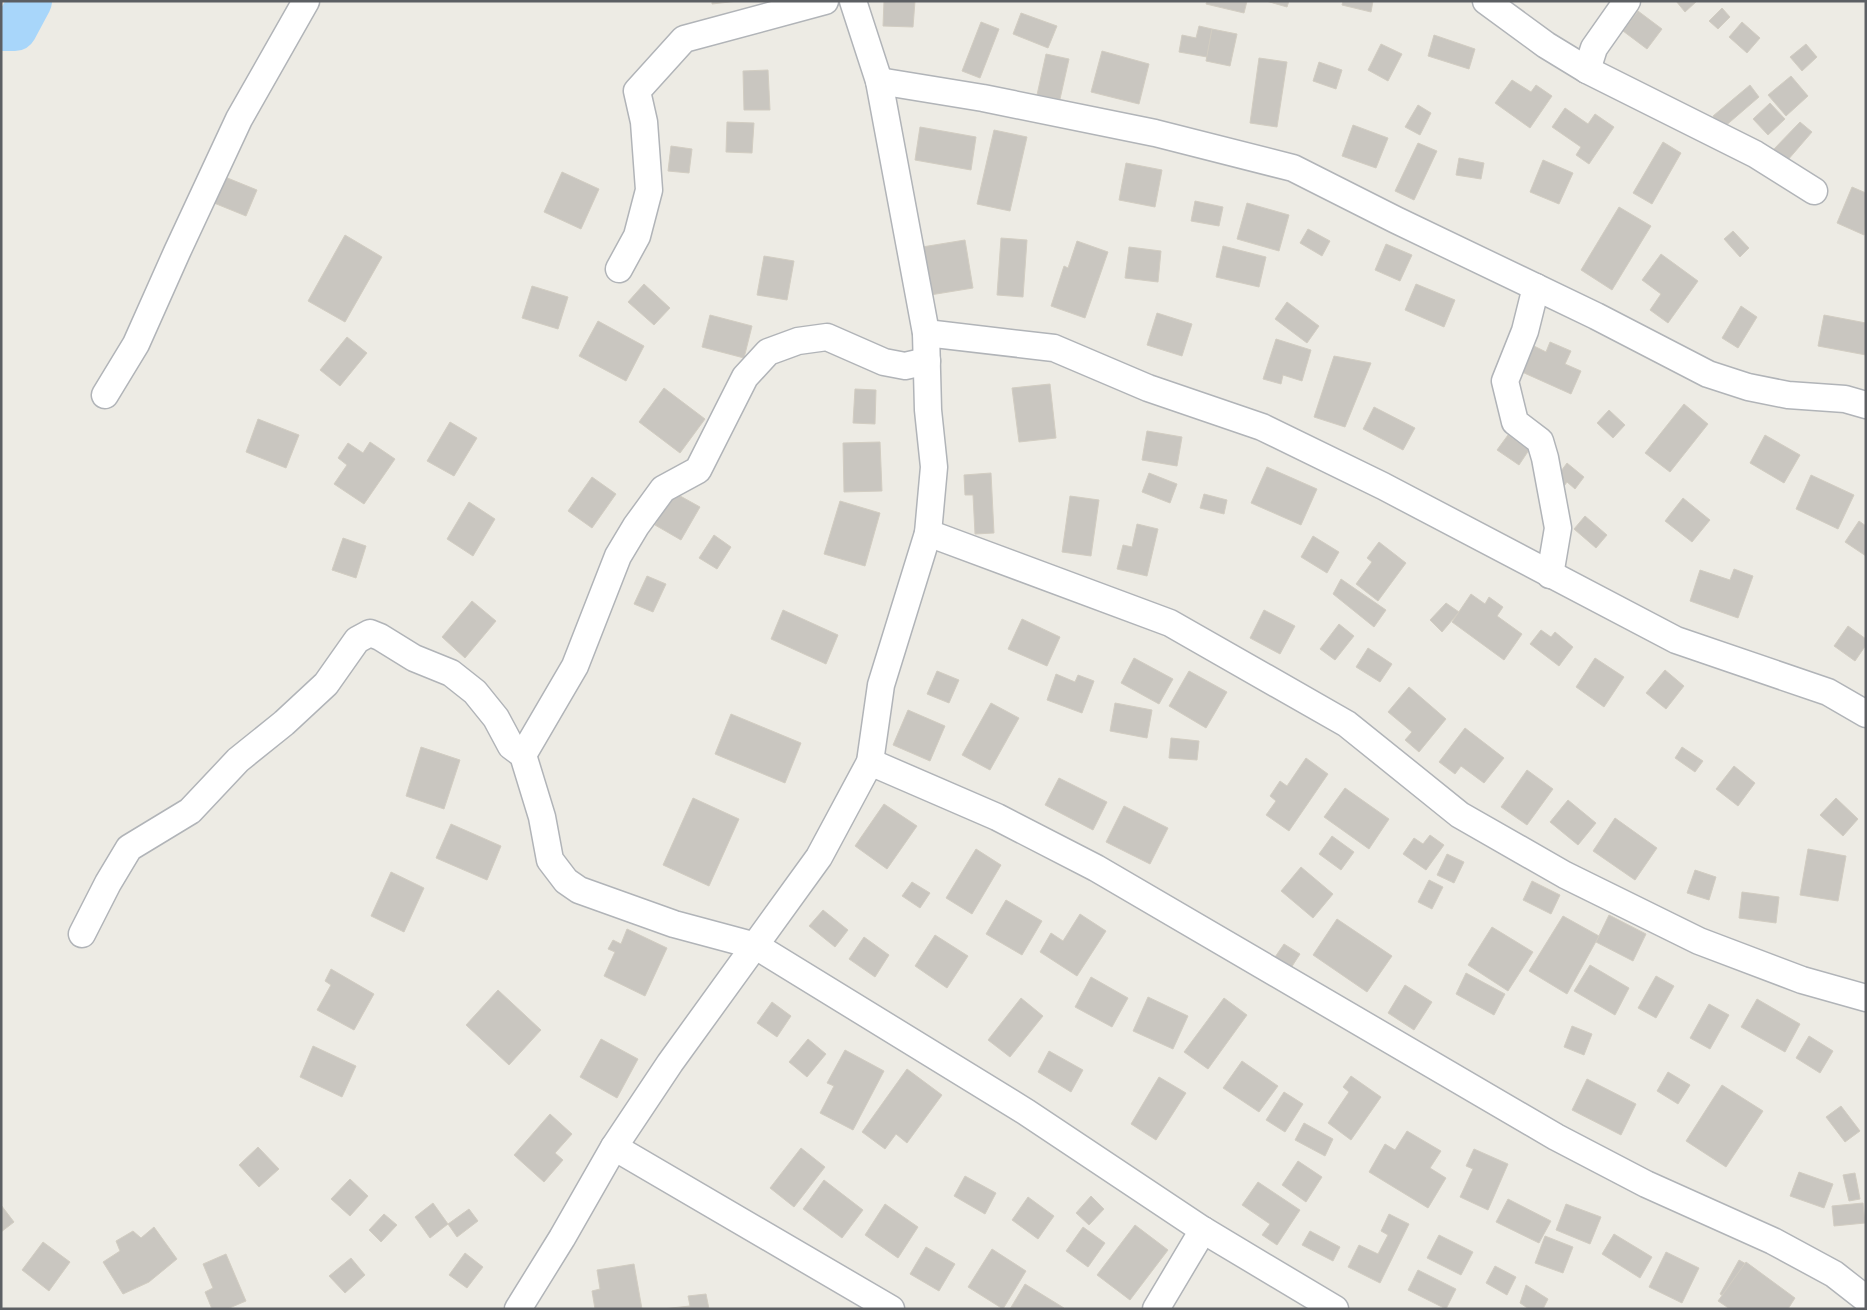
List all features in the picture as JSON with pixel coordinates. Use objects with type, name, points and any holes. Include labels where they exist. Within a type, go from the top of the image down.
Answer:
[{"type":"street","points":[[105,395],[136,344],[239,119],[306,1]]},
{"type":"street","points":[[620,269],[638,236],[649,190],[644,122],[637,91],[684,39],[825,1]]},
{"type":"street","points":[[518,1309],[562,1238],[614,1147],[670,1063],[819,858],[870,762],[881,685],[928,534],[934,467],[928,410],[926,333],[879,82],[853,1]]},
{"type":"street","points":[[1486,1],[1546,45],[1587,70],[1756,154],[1814,191]]},
{"type":"street","points":[[1587,70],[1594,48],[1627,1]]},
{"type":"street","points":[[879,82],[983,98],[1145,131],[1294,168],[1596,316],[1708,374],[1748,387],[1788,395],[1845,398],[1866,405]]},
{"type":"street","points":[[1536,287],[1525,331],[1505,381],[1515,422],[1540,441],[1545,458],[1558,528],[1550,575]]},
{"type":"street","points":[[926,333],[1054,348],[1148,388],[1262,428],[1383,486],[1676,640],[1828,692],[1866,714]]},
{"type":"street","points":[[523,755],[575,666],[600,600],[623,549],[664,489],[698,470],[745,377],[768,352],[798,341],[827,337],[884,362],[905,366],[927,361]]},
{"type":"street","points":[[928,534],[1170,623],[1347,724],[1460,815],[1565,875],[1699,941],[1802,980],[1866,998]]},
{"type":"street","points":[[82,934],[108,883],[129,848],[190,811],[238,760],[284,723],[326,684],[357,640],[370,633],[414,658],[451,673],[475,692],[496,718],[511,746],[523,755],[542,817],[550,860],[566,882],[578,890],[674,924],[756,946],[1026,1112],[1203,1230],[1335,1309]]},
{"type":"street","points":[[870,762],[997,817],[1096,868],[1556,1137],[1646,1184],[1773,1241],[1834,1274],[1866,1298]]},
{"type":"street","points":[[614,1147],[878,1305]]},
{"type":"street","points":[[1156,1309],[1203,1230]]},
{"type":"building","points":[[712,1],[738,1],[712,4]]},
{"type":"building","points":[[884,1],[915,1],[913,27],[883,26]]},
{"type":"building","points":[[1207,1],[1247,1],[1244,13],[1206,4]]},
{"type":"building","points":[[1266,1],[1289,1],[1287,7]]},
{"type":"building","points":[[1343,1],[1373,1],[1371,12],[1342,5]]},
{"type":"building","points":[[1676,1],[1697,1],[1685,12]]},
{"type":"building","points":[[1722,8],[1730,17],[1718,29],[1709,21]]},
{"type":"building","points":[[1638,11],[1662,29],[1647,49],[1623,31]]},
{"type":"building","points":[[1021,13],[1057,26],[1048,48],[1013,34]]},
{"type":"building","points":[[981,22],[999,29],[980,78],[962,71]]},
{"type":"building","points":[[1742,22],[1760,38],[1747,53],[1729,37]]},
{"type":"building","points":[[1199,26],[1212,29],[1207,57],[1179,52],[1182,35],[1196,38]]},
{"type":"building","points":[[1212,29],[1237,34],[1230,66],[1206,61]]},
{"type":"building","points":[[1434,35],[1475,49],[1469,69],[1428,56]]},
{"type":"building","points":[[1381,44],[1402,54],[1388,81],[1368,70]]},
{"type":"building","points":[[1806,44],[1817,57],[1802,71],[1790,57]]},
{"type":"building","points":[[1102,51],[1149,64],[1139,104],[1091,92]]},
{"type":"building","points":[[1046,54],[1069,59],[1060,99],[1037,95]]},
{"type":"building","points":[[1259,58],[1287,62],[1277,127],[1250,123]]},
{"type":"building","points":[[1319,62],[1342,70],[1336,89],[1313,81]]},
{"type":"building","points":[[768,70],[770,110],[744,110],[743,71]]},
{"type":"building","points":[[1791,76],[1808,96],[1786,116],[1768,95]]},
{"type":"building","points":[[1512,80],[1531,92],[1536,85],[1552,96],[1530,128],[1495,103]]},
{"type":"building","points":[[1750,85],[1759,97],[1723,128],[1713,116]]},
{"type":"building","points":[[1770,103],[1785,119],[1768,135],[1753,119]]},
{"type":"building","points":[[1418,105],[1431,113],[1420,135],[1405,127]]},
{"type":"building","points":[[1565,108],[1588,124],[1595,114],[1614,127],[1589,164],[1576,155],[1581,147],[1552,127]]},
{"type":"building","points":[[727,122],[754,123],[752,153],[726,152]]},
{"type":"building","points":[[1800,122],[1812,132],[1787,161],[1774,149]]},
{"type":"building","points":[[1353,125],[1388,138],[1376,168],[1342,156]]},
{"type":"building","points":[[920,127],[976,137],[971,170],[915,160]]},
{"type":"building","points":[[994,130],[1027,137],[1010,211],[977,204]]},
{"type":"building","points":[[1663,142],[1681,153],[1652,204],[1633,193]]},
{"type":"building","points":[[1418,143],[1437,151],[1414,200],[1395,191]]},
{"type":"building","points":[[671,146],[692,149],[689,173],[668,171]]},
{"type":"building","points":[[1459,158],[1484,163],[1481,179],[1456,175]]},
{"type":"building","points":[[1543,160],[1573,173],[1559,204],[1530,192]]},
{"type":"building","points":[[1126,163],[1162,170],[1155,207],[1119,200]]},
{"type":"building","points":[[562,172],[599,189],[581,229],[544,212]]},
{"type":"building","points":[[225,177],[257,190],[246,216],[214,203]]},
{"type":"building","points":[[1852,187],[1866,193],[1864,235],[1837,223]]},
{"type":"building","points":[[1195,201],[1223,207],[1219,226],[1191,221]]},
{"type":"building","points":[[1247,203],[1289,215],[1279,251],[1237,239]]},
{"type":"building","points":[[1619,207],[1651,226],[1612,290],[1581,270]]},
{"type":"building","points":[[1308,229],[1330,241],[1322,256],[1300,243]]},
{"type":"building","points":[[1733,231],[1749,248],[1740,257],[1724,239]]},
{"type":"building","points":[[345,235],[382,257],[345,322],[308,301]]},
{"type":"building","points":[[1001,238],[1027,240],[1023,297],[997,295]]},
{"type":"building","points":[[965,240],[973,288],[924,296],[916,248]]},
{"type":"building","points":[[1077,241],[1108,252],[1085,318],[1051,306],[1064,266],[1068,268]]},
{"type":"building","points":[[1386,244],[1412,255],[1400,281],[1375,270]]},
{"type":"building","points":[[1223,246],[1266,257],[1259,287],[1216,277]]},
{"type":"building","points":[[1129,247],[1161,251],[1158,282],[1125,278]]},
{"type":"building","points":[[1661,254],[1698,281],[1668,323],[1650,310],[1661,294],[1642,280]]},
{"type":"building","points":[[764,256],[794,261],[787,300],[757,295]]},
{"type":"building","points":[[644,284],[670,308],[654,325],[628,302]]},
{"type":"building","points":[[1416,284],[1455,300],[1444,327],[1405,310]]},
{"type":"building","points":[[532,286],[568,297],[558,329],[522,318]]},
{"type":"building","points":[[1287,302],[1319,326],[1307,343],[1275,319]]},
{"type":"building","points":[[1741,306],[1757,317],[1738,348],[1722,338]]},
{"type":"building","points":[[1157,313],[1192,324],[1182,356],[1147,345]]},
{"type":"building","points":[[710,315],[752,326],[744,358],[702,347]]},
{"type":"building","points":[[1824,315],[1866,323],[1866,355],[1818,346]]},
{"type":"building","points":[[598,321],[644,346],[626,381],[579,356]]},
{"type":"building","points":[[347,337],[367,353],[340,386],[320,370]]},
{"type":"building","points":[[1276,339],[1311,350],[1302,381],[1283,375],[1281,384],[1263,379]]},
{"type":"building","points":[[1550,342],[1571,351],[1565,364],[1581,371],[1571,394],[1522,372],[1534,346],[1546,352]]},
{"type":"building","points":[[1334,356],[1371,363],[1345,427],[1314,417]]},
{"type":"building","points":[[1050,384],[1056,438],[1019,442],[1012,388]]},
{"type":"building","points":[[664,388],[705,419],[680,453],[639,422]]},
{"type":"building","points":[[855,389],[876,390],[875,424],[853,423]]},
{"type":"building","points":[[1684,404],[1708,424],[1670,472],[1645,453]]},
{"type":"building","points":[[1374,407],[1415,428],[1403,450],[1363,429]]},
{"type":"building","points":[[1609,410],[1625,425],[1613,438],[1597,423]]},
{"type":"building","points":[[258,419],[299,435],[286,468],[246,452]]},
{"type":"building","points":[[450,422],[477,438],[454,476],[427,461]]},
{"type":"building","points":[[1147,431],[1182,437],[1177,466],[1142,460]]},
{"type":"building","points":[[1508,435],[1529,450],[1519,465],[1497,450]]},
{"type":"building","points":[[1765,435],[1800,455],[1784,483],[1750,463]]},
{"type":"building","points":[[370,442],[395,459],[364,504],[334,484],[347,465],[338,458],[348,443],[363,453]]},
{"type":"building","points":[[880,442],[882,491],[844,492],[843,443]]},
{"type":"building","points":[[1567,463],[1584,477],[1575,489],[1567,482],[1562,489],[1553,482]]},
{"type":"building","points":[[1267,467],[1317,489],[1301,525],[1251,503]]},
{"type":"building","points":[[991,473],[994,533],[975,534],[973,495],[965,495],[964,475]]},
{"type":"building","points":[[1149,473],[1177,484],[1170,503],[1142,492]]},
{"type":"building","points":[[1811,475],[1854,495],[1838,529],[1796,509]]},
{"type":"building","points":[[592,477],[616,494],[592,528],[568,511]]},
{"type":"building","points":[[673,492],[700,507],[681,540],[655,525]]},
{"type":"building","points":[[1204,494],[1227,500],[1224,514],[1200,508]]},
{"type":"building","points":[[1070,496],[1099,500],[1091,556],[1062,552]]},
{"type":"building","points":[[1683,498],[1710,520],[1692,542],[1665,521]]},
{"type":"building","points":[[840,501],[880,513],[865,566],[824,554]]},
{"type":"building","points":[[469,502],[495,519],[473,556],[447,539]]},
{"type":"building","points":[[1585,516],[1607,535],[1596,548],[1574,529]]},
{"type":"building","points":[[1859,521],[1866,526],[1866,556],[1845,542]]},
{"type":"building","points":[[1137,524],[1158,529],[1147,576],[1117,569],[1123,545],[1132,547]]},
{"type":"building","points":[[714,535],[731,547],[717,569],[699,558]]},
{"type":"building","points":[[1313,536],[1339,552],[1327,573],[1301,557]]},
{"type":"building","points":[[343,538],[366,546],[356,578],[332,570]]},
{"type":"building","points":[[1379,542],[1406,563],[1378,601],[1356,584],[1372,562],[1367,558]]},
{"type":"building","points":[[1734,569],[1753,576],[1738,618],[1690,601],[1700,570],[1730,580]]},
{"type":"building","points":[[647,576],[666,584],[653,612],[634,604]]},
{"type":"building","points":[[1341,579],[1386,610],[1374,627],[1333,594]]},
{"type":"building","points":[[1471,594],[1485,604],[1489,597],[1503,607],[1497,616],[1522,634],[1504,660],[1452,622]]},
{"type":"building","points":[[472,601],[496,621],[465,658],[442,637]]},
{"type":"building","points":[[1446,603],[1459,612],[1442,632],[1430,620]]},
{"type":"building","points":[[783,610],[838,635],[826,664],[771,639]]},
{"type":"building","points":[[1264,610],[1295,626],[1280,654],[1250,638]]},
{"type":"building","points":[[1022,619],[1060,637],[1047,666],[1008,649]]},
{"type":"building","points":[[1339,624],[1354,636],[1335,660],[1320,649]]},
{"type":"building","points":[[1848,626],[1866,639],[1866,645],[1855,661],[1834,646]]},
{"type":"building","points":[[1541,630],[1551,637],[1555,632],[1573,647],[1559,666],[1530,644]]},
{"type":"building","points":[[1368,648],[1392,664],[1380,682],[1356,667]]},
{"type":"building","points":[[1134,658],[1173,679],[1159,704],[1121,683]]},
{"type":"building","points":[[1595,658],[1624,677],[1604,707],[1576,687]]},
{"type":"building","points":[[1665,670],[1684,686],[1666,709],[1646,693]]},
{"type":"building","points":[[937,671],[959,680],[949,703],[927,694]]},
{"type":"building","points":[[1189,671],[1227,692],[1206,728],[1169,706]]},
{"type":"building","points":[[1056,674],[1075,682],[1078,675],[1094,681],[1082,713],[1047,700]]},
{"type":"building","points":[[1409,687],[1446,719],[1419,752],[1405,740],[1412,732],[1388,712]]},
{"type":"building","points":[[991,703],[1019,718],[990,770],[962,755]]},
{"type":"building","points":[[1115,703],[1152,710],[1147,738],[1110,731]]},
{"type":"building","points":[[908,710],[945,726],[930,761],[893,745]]},
{"type":"building","points":[[731,714],[801,743],[785,783],[715,754]]},
{"type":"building","points":[[1465,728],[1504,758],[1484,783],[1461,766],[1455,774],[1439,762]]},
{"type":"building","points":[[1171,738],[1199,741],[1197,760],[1169,758]]},
{"type":"building","points":[[421,747],[460,760],[444,809],[406,796]]},
{"type":"building","points":[[1682,747],[1703,761],[1695,772],[1675,758]]},
{"type":"building","points":[[1306,758],[1328,774],[1289,831],[1266,815],[1276,801],[1270,796],[1280,781],[1287,786]]},
{"type":"building","points":[[1734,766],[1755,783],[1738,806],[1716,789]]},
{"type":"building","points":[[1527,770],[1553,789],[1527,825],[1501,807]]},
{"type":"building","points":[[1059,778],[1107,802],[1093,830],[1045,805]]},
{"type":"building","points":[[1345,788],[1389,819],[1369,849],[1324,817]]},
{"type":"building","points":[[693,798],[739,819],[709,886],[663,865]]},
{"type":"building","points":[[1836,798],[1858,819],[1843,836],[1820,815]]},
{"type":"building","points":[[1568,800],[1596,823],[1578,845],[1550,822]]},
{"type":"building","points":[[884,804],[917,826],[887,869],[855,846]]},
{"type":"building","points":[[1124,806],[1168,828],[1150,864],[1106,842]]},
{"type":"building","points":[[1615,818],[1657,848],[1635,880],[1593,851]]},
{"type":"building","points":[[451,824],[501,846],[487,880],[436,858]]},
{"type":"building","points":[[1430,835],[1444,845],[1426,870],[1403,854],[1414,838],[1423,844]]},
{"type":"building","points":[[1332,836],[1354,852],[1341,870],[1319,854]]},
{"type":"building","points":[[976,849],[1001,865],[972,914],[946,898]]},
{"type":"building","points":[[1808,849],[1846,856],[1838,901],[1800,895]]},
{"type":"building","points":[[1447,854],[1464,862],[1454,883],[1437,875]]},
{"type":"building","points":[[1301,867],[1333,894],[1313,918],[1281,891]]},
{"type":"building","points":[[1695,870],[1716,877],[1709,900],[1687,893]]},
{"type":"building","points":[[391,872],[424,888],[404,932],[371,916]]},
{"type":"building","points":[[1429,880],[1443,887],[1432,909],[1418,902]]},
{"type":"building","points":[[1532,881],[1560,895],[1551,914],[1523,900]]},
{"type":"building","points":[[912,882],[930,893],[920,908],[902,896]]},
{"type":"building","points":[[1742,892],[1779,897],[1776,923],[1739,918]]},
{"type":"building","points":[[1006,900],[1042,921],[1022,955],[986,934]]},
{"type":"building","points":[[823,910],[848,930],[835,947],[809,926]]},
{"type":"building","points":[[1080,914],[1106,931],[1077,976],[1040,952],[1051,933],[1063,941]]},
{"type":"building","points":[[1609,915],[1646,934],[1633,961],[1596,942]]},
{"type":"building","points":[[1563,916],[1599,936],[1567,994],[1529,971]]},
{"type":"building","points":[[1337,919],[1392,956],[1367,992],[1313,955]]},
{"type":"building","points":[[1492,927],[1533,952],[1508,991],[1468,965]]},
{"type":"building","points":[[627,929],[667,948],[645,996],[604,976],[615,952],[608,949],[613,940],[621,944]]},
{"type":"building","points":[[935,935],[968,956],[947,988],[915,966]]},
{"type":"building","points":[[864,937],[889,955],[875,977],[849,959]]},
{"type":"building","points":[[1284,944],[1300,954],[1289,971],[1273,960]]},
{"type":"building","points":[[1590,965],[1629,988],[1615,1015],[1574,991]]},
{"type":"building","points":[[331,969],[374,994],[354,1030],[317,1010],[331,985],[325,981]]},
{"type":"building","points":[[1466,973],[1505,994],[1494,1015],[1456,994]]},
{"type":"building","points":[[1656,976],[1674,986],[1656,1018],[1638,1008]]},
{"type":"building","points":[[1091,977],[1128,998],[1112,1027],[1075,1007]]},
{"type":"building","points":[[1405,985],[1432,1002],[1414,1030],[1388,1013]]},
{"type":"building","points":[[498,990],[541,1030],[509,1065],[466,1025]]},
{"type":"building","points":[[1148,997],[1188,1016],[1173,1049],[1133,1031]]},
{"type":"building","points":[[1021,998],[1043,1016],[1010,1057],[988,1040]]},
{"type":"building","points":[[1224,998],[1247,1015],[1208,1069],[1184,1052]]},
{"type":"building","points":[[1757,999],[1800,1024],[1785,1052],[1741,1027]]},
{"type":"building","points":[[772,1002],[791,1016],[777,1037],[757,1023]]},
{"type":"building","points":[[1709,1004],[1729,1015],[1710,1049],[1690,1038]]},
{"type":"building","points":[[1572,1026],[1592,1034],[1584,1055],[1564,1047]]},
{"type":"building","points":[[1809,1036],[1833,1051],[1820,1073],[1796,1058]]},
{"type":"building","points":[[601,1039],[638,1059],[617,1098],[580,1077]]},
{"type":"building","points":[[808,1039],[826,1054],[807,1077],[789,1062]]},
{"type":"building","points":[[313,1046],[356,1066],[342,1097],[300,1077]]},
{"type":"building","points":[[845,1050],[884,1071],[853,1130],[820,1113],[834,1086],[827,1083]]},
{"type":"building","points":[[1049,1051],[1083,1070],[1071,1092],[1038,1072]]},
{"type":"building","points":[[1242,1061],[1278,1086],[1259,1112],[1223,1088]]},
{"type":"building","points":[[907,1069],[942,1095],[907,1143],[896,1134],[885,1149],[862,1132]]},
{"type":"building","points":[[1668,1072],[1690,1085],[1678,1104],[1657,1091]]},
{"type":"building","points":[[1351,1076],[1381,1097],[1351,1140],[1328,1123],[1349,1092],[1343,1087]]},
{"type":"building","points":[[1159,1077],[1186,1093],[1156,1140],[1131,1124]]},
{"type":"building","points":[[1587,1079],[1636,1104],[1621,1135],[1572,1110]]},
{"type":"building","points":[[1722,1085],[1763,1111],[1726,1167],[1686,1141]]},
{"type":"building","points":[[1284,1092],[1303,1104],[1285,1132],[1266,1120]]},
{"type":"building","points":[[1841,1106],[1860,1131],[1845,1142],[1826,1117]]},
{"type":"building","points":[[550,1114],[572,1134],[555,1153],[563,1160],[544,1182],[514,1155]]},
{"type":"building","points":[[1304,1123],[1333,1139],[1325,1156],[1295,1140]]},
{"type":"building","points":[[1407,1131],[1441,1151],[1430,1168],[1446,1178],[1428,1208],[1369,1172],[1385,1144],[1395,1150]]},
{"type":"building","points":[[258,1147],[279,1169],[259,1187],[239,1165]]},
{"type":"building","points":[[801,1148],[825,1167],[794,1207],[770,1188]]},
{"type":"building","points":[[1474,1149],[1508,1164],[1488,1210],[1460,1197],[1473,1169],[1466,1166]]},
{"type":"building","points":[[1298,1161],[1322,1177],[1306,1202],[1282,1185]]},
{"type":"building","points":[[1799,1172],[1833,1184],[1824,1208],[1790,1196]]},
{"type":"building","points":[[1855,1173],[1860,1199],[1849,1201],[1843,1175]]},
{"type":"building","points":[[965,1176],[996,1193],[985,1214],[954,1196]]},
{"type":"building","points":[[350,1179],[368,1196],[350,1216],[331,1199]]},
{"type":"building","points":[[824,1180],[863,1210],[842,1238],[803,1209]]},
{"type":"building","points":[[1258,1182],[1300,1210],[1277,1245],[1262,1235],[1270,1224],[1242,1205]]},
{"type":"building","points":[[1091,1196],[1104,1209],[1089,1225],[1076,1213]]},
{"type":"building","points":[[1028,1197],[1054,1216],[1038,1239],[1012,1220]]},
{"type":"building","points":[[1508,1199],[1551,1221],[1539,1243],[1496,1222]]},
{"type":"building","points":[[433,1203],[448,1224],[430,1238],[415,1217]]},
{"type":"building","points":[[1863,1203],[1865,1223],[1834,1226],[1832,1206]]},
{"type":"building","points":[[885,1204],[918,1227],[898,1258],[865,1235]]},
{"type":"building","points":[[1566,1204],[1601,1217],[1590,1244],[1556,1230]]},
{"type":"building","points":[[1,1205],[14,1222],[1,1232]]},
{"type":"building","points":[[469,1209],[478,1221],[457,1237],[448,1224]]},
{"type":"building","points":[[384,1214],[397,1225],[381,1242],[369,1230]]},
{"type":"building","points":[[1389,1214],[1409,1224],[1380,1283],[1348,1267],[1359,1245],[1378,1254],[1388,1235],[1381,1231]]},
{"type":"building","points":[[1135,1225],[1168,1250],[1130,1300],[1097,1275]]},
{"type":"building","points":[[154,1227],[177,1259],[149,1282],[123,1294],[103,1262],[120,1251],[116,1241],[133,1231],[141,1238]]},
{"type":"building","points":[[1083,1227],[1105,1243],[1088,1267],[1066,1251]]},
{"type":"building","points":[[1310,1231],[1340,1247],[1333,1261],[1302,1245]]},
{"type":"building","points":[[1614,1234],[1652,1257],[1640,1278],[1602,1254]]},
{"type":"building","points":[[1439,1235],[1473,1252],[1461,1275],[1427,1258]]},
{"type":"building","points":[[1545,1236],[1573,1247],[1563,1273],[1535,1263]]},
{"type":"building","points":[[43,1242],[70,1262],[49,1291],[22,1270]]},
{"type":"building","points":[[926,1247],[955,1264],[939,1291],[910,1274]]},
{"type":"building","points":[[992,1249],[1026,1271],[1003,1309],[968,1287]]},
{"type":"building","points":[[1666,1252],[1699,1268],[1682,1303],[1649,1287]]},
{"type":"building","points":[[465,1253],[483,1267],[467,1288],[449,1275]]},
{"type":"building","points":[[226,1254],[246,1301],[227,1309],[212,1309],[205,1292],[213,1288],[203,1264]]},
{"type":"building","points":[[351,1258],[365,1275],[345,1293],[329,1276]]},
{"type":"building","points":[[1739,1260],[1755,1269],[1736,1303],[1720,1294]]},
{"type":"building","points":[[1746,1262],[1795,1298],[1788,1309],[1730,1309],[1718,1301]]},
{"type":"building","points":[[634,1264],[642,1309],[595,1309],[592,1291],[600,1289],[597,1270]]},
{"type":"building","points":[[1495,1266],[1516,1277],[1507,1295],[1486,1283]]},
{"type":"building","points":[[1418,1270],[1456,1289],[1446,1309],[1408,1290]]},
{"type":"building","points":[[1025,1284],[1064,1308],[1064,1309],[1010,1309]]},
{"type":"building","points":[[1526,1285],[1548,1299],[1543,1309],[1529,1309],[1520,1303]]},
{"type":"building","points":[[706,1294],[709,1309],[662,1309],[690,1306],[688,1296]]},
{"type":"waterway","points":[[1,29],[15,29],[30,1]]}]
